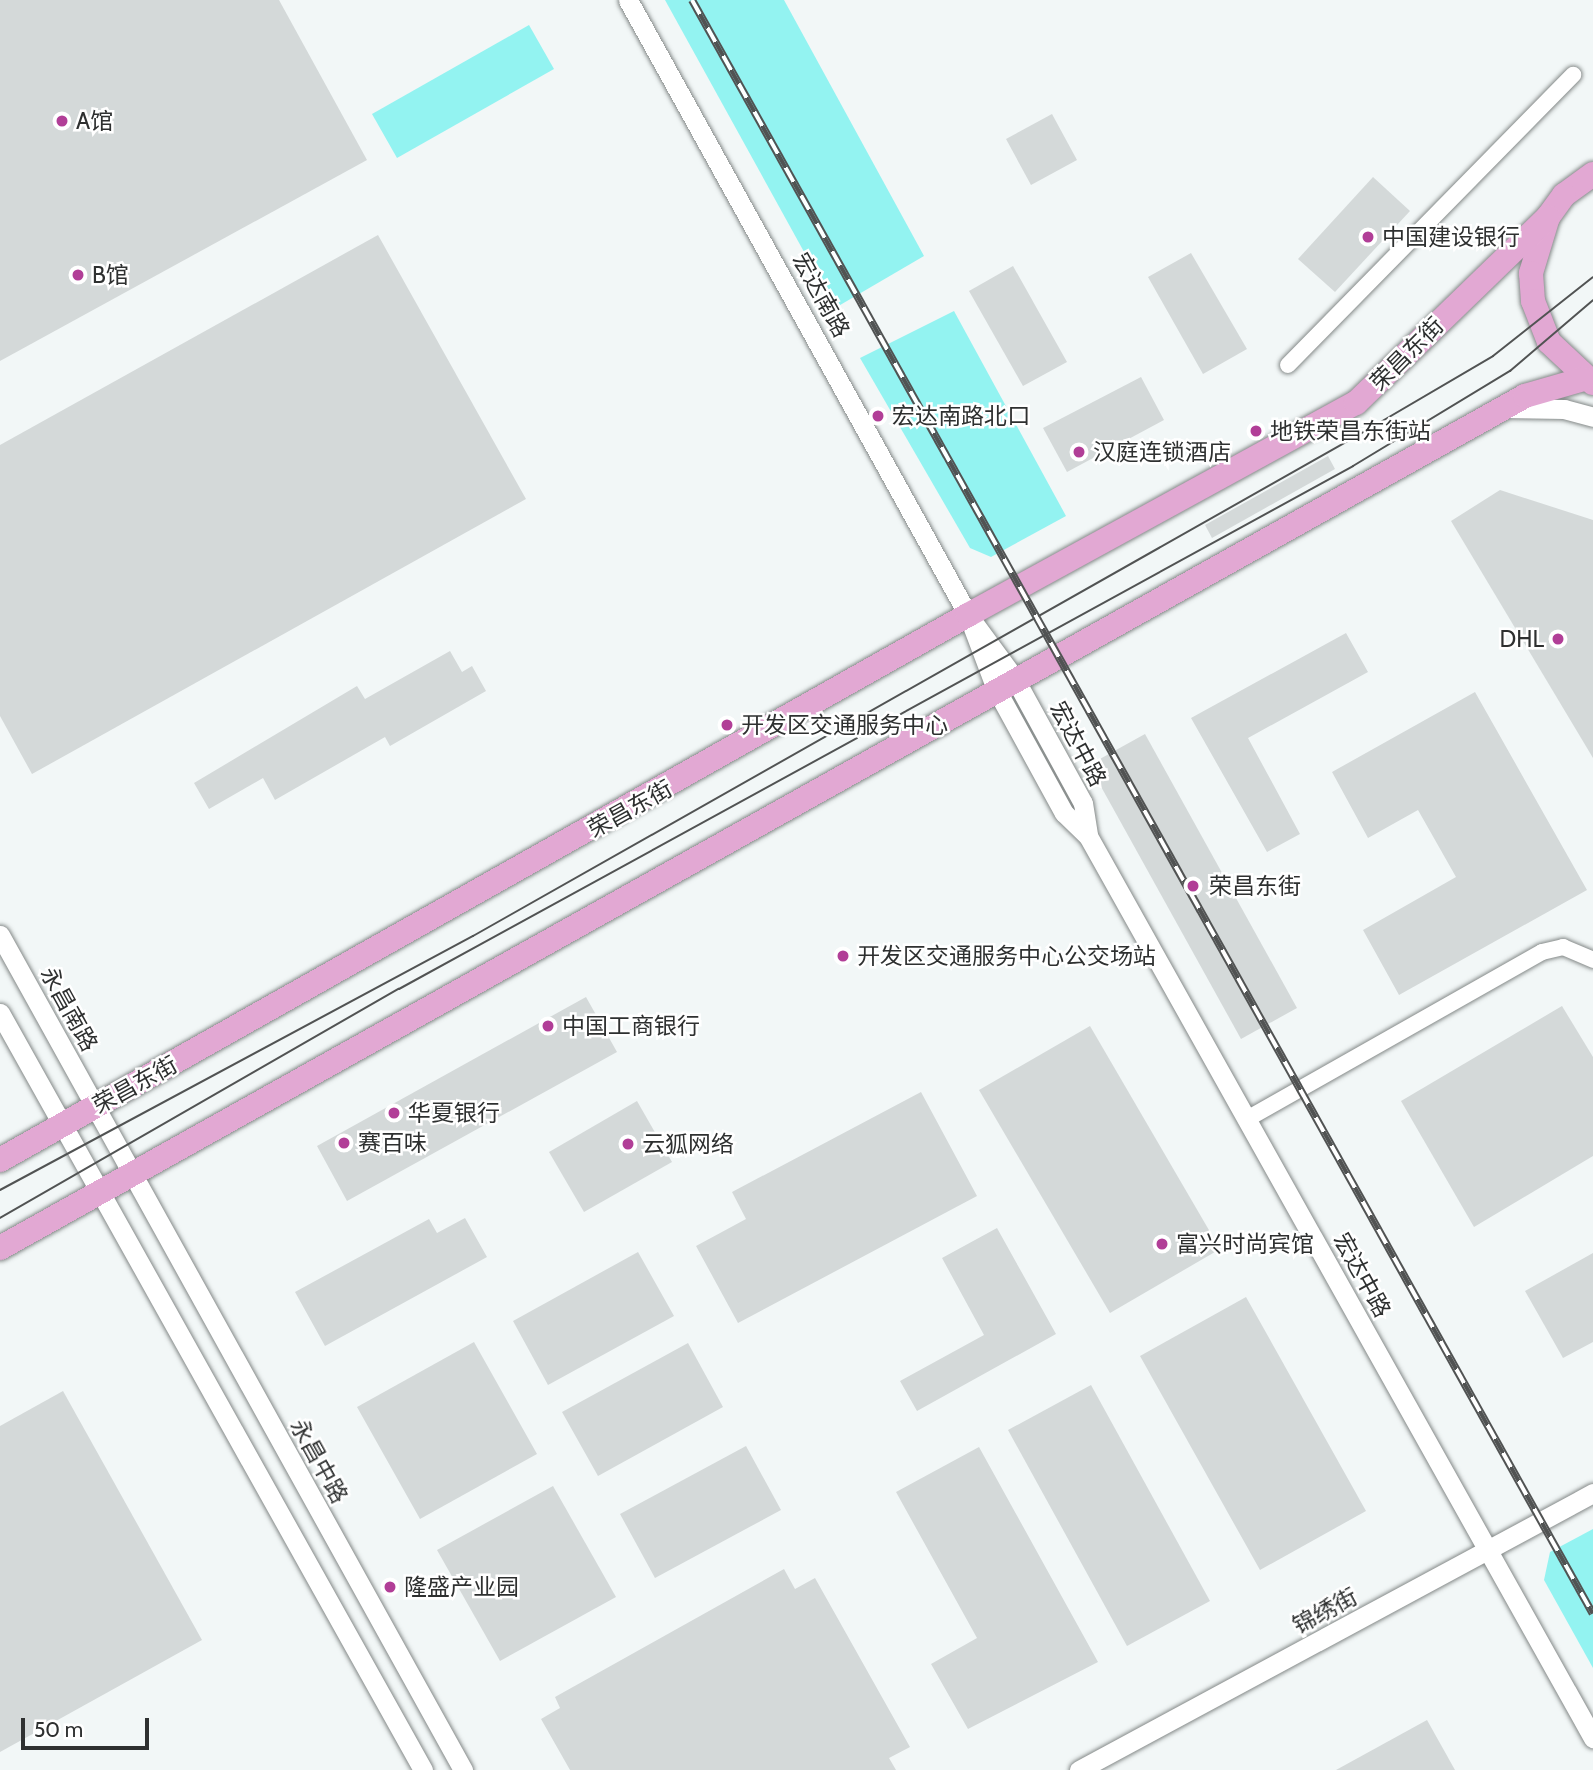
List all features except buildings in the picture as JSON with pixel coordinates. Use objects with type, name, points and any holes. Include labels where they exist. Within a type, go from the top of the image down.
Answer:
[{"type":"main road","name":"荣昌东街","points":[[0,1160],[968,615],[1356,403],[1591,174]]},
{"type":"main road","points":[[0,1248],[1504,408],[1588,381],[1549,342],[1533,301],[1535,247],[1548,217]]},
{"type":"street","name":"宏达南路","points":[[628,0],[1006,684]]},
{"type":"street","points":[[1288,365],[1573,75]]},
{"type":"street","points":[[1504,408],[1564,409],[1593,417]]},
{"type":"street","name":"宏达中路","points":[[1006,684],[1064,813],[1088,836],[1593,1738]]},
{"type":"street","name":"永昌南路","points":[[0,935],[132,1176]]},
{"type":"street","points":[[1247,1119],[1542,952],[1563,947],[1592,955]]},
{"type":"street","points":[[0,1013],[423,1770]]},
{"type":"street","name":"永昌中路","points":[[132,1176],[463,1770]]},
{"type":"street","name":"锦绣街","points":[[1079,1770],[1593,1493]]},
{"type":"shaded area","points":[[665,0],[784,0],[924,256],[835,308]]},
{"type":"shaded area","points":[[529,25],[554,69],[397,158],[372,114]]},
{"type":"shaded area","points":[[954,311],[1066,516],[991,557],[970,548],[860,358]]},
{"type":"shaded area","points":[[1593,1529],[1593,1668],[1544,1580],[1550,1552]]},
{"type":"tram line","points":[[0,1190],[473,936],[1355,437],[1493,356],[1593,277]]},
{"type":"tram line","points":[[0,1218],[399,989],[1353,466],[1510,371],[1593,300]]},
{"type":"railway","points":[[692,0],[1593,1614]]},
{"type":"place","name":"A馆","points":[[62,121]]},
{"type":"place","name":"中国建设银行","points":[[1368,237]]},
{"type":"place","name":"B馆","points":[[78,275]]},
{"type":"place","name":"宏达南路北口","points":[[878,416]]},
{"type":"place","name":"地铁荣昌东街站","points":[[1256,431]]},
{"type":"place","name":"汉庭连锁酒店","points":[[1079,452]]},
{"type":"place","name":"DHL","points":[[1558,639]]},
{"type":"place","name":"开发区交通服务中心","points":[[727,725]]},
{"type":"place","name":"荣昌东街","points":[[1193,886]]},
{"type":"place","name":"开发区交通服务中心公交场站","points":[[843,956]]},
{"type":"place","name":"中国工商银行","points":[[548,1026]]},
{"type":"place","name":"华夏银行","points":[[394,1113]]},
{"type":"place","name":"赛百味","points":[[344,1143]]},
{"type":"place","name":"云狐网络","points":[[628,1144]]},
{"type":"place","name":"富兴时尚宾馆","points":[[1162,1244]]},
{"type":"place","name":"隆盛产业园","points":[[390,1587]]}]
